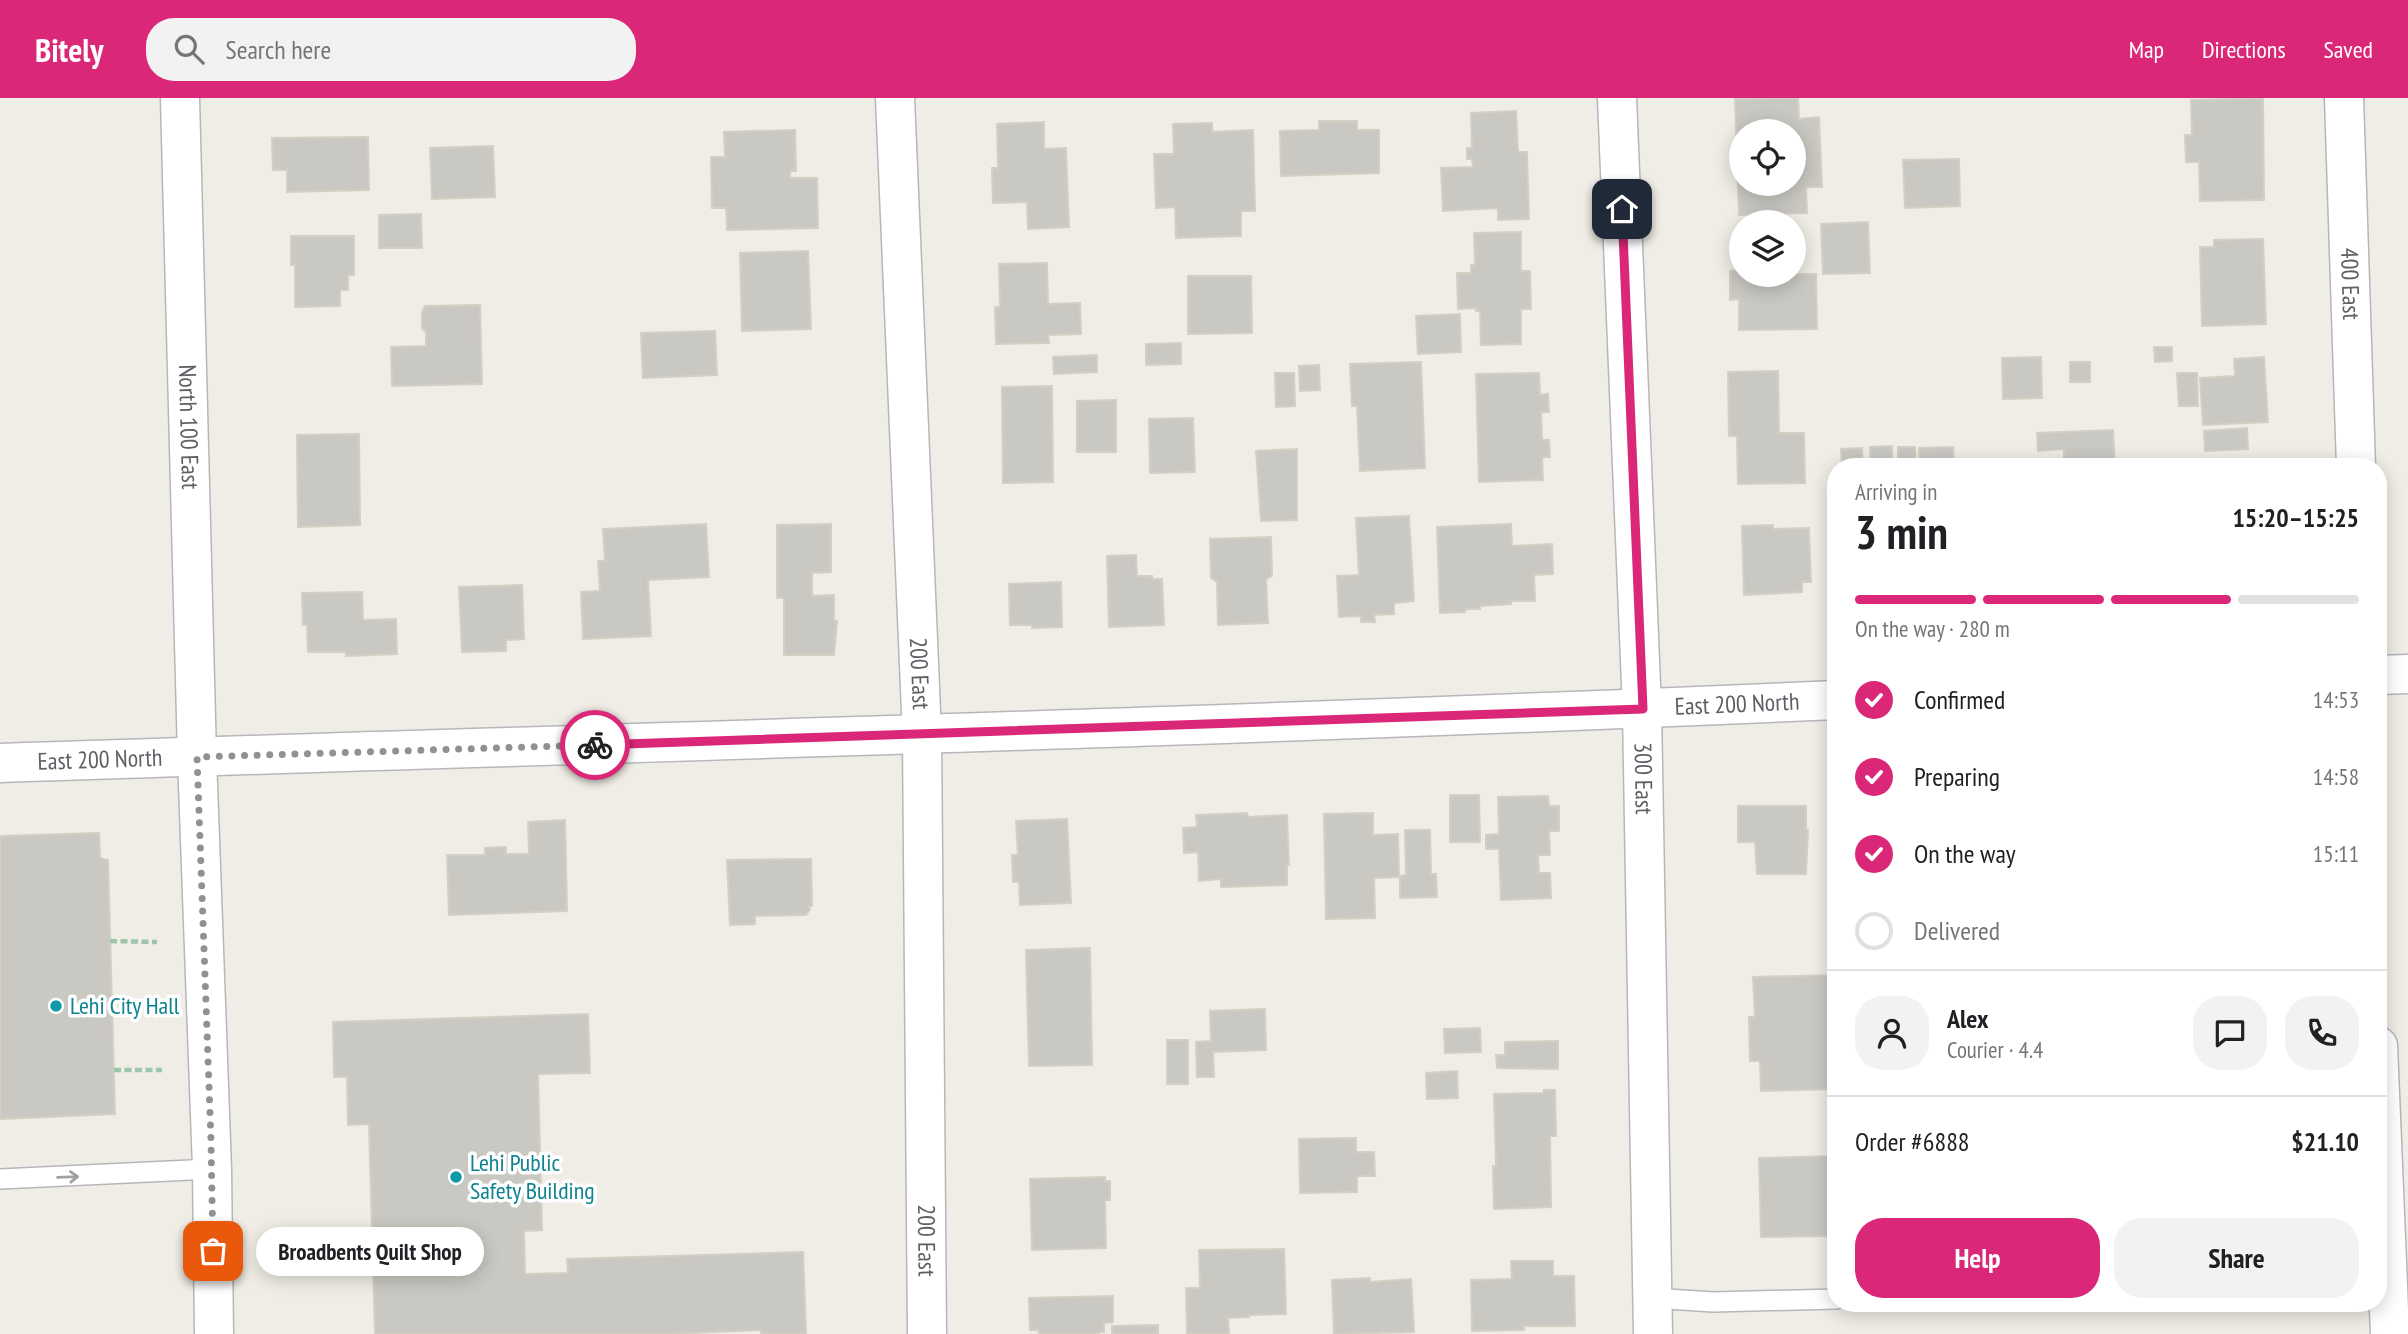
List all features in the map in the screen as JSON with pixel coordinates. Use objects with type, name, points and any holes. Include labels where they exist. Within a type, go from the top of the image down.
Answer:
[{"type":"street","name":"North 100 East","points":[[180,98],[197,757],[212,1169],[214,1334]]},
{"type":"street","name":"200 East","points":[[895,98],[922,734],[927,1334]]},
{"type":"street","name":"300 East","points":[[1617,98],[1643,709],[1653,1316]]},
{"type":"street","name":"400 East","points":[[2344,98],[2356,458]]},
{"type":"street","points":[[2387,675],[2408,674]]},
{"type":"street","name":"East 200 North","points":[[0,763],[922,734],[1827,700]]},
{"type":"street","points":[[2387,1144],[2398,1263],[2390,1334]]},
{"type":"lane","points":[[0,1179],[212,1169]]},
{"type":"lane","points":[[1653,1316],[1713,1302],[1827,1299]]},
{"type":"path","points":[[110,941],[157,943]]},
{"type":"path","points":[[114,1070],[162,1070]]},
{"type":"building","points":[[1798,98],[1799,119],[1736,119],[1735,99]]},
{"type":"building","points":[[2263,98],[2264,200],[2200,201],[2199,162],[2186,162],[2185,135],[2192,135],[2191,100]]},
{"type":"building","points":[[1516,111],[1518,152],[1527,152],[1529,219],[1498,220],[1498,208],[1443,211],[1441,168],[1473,167],[1472,159],[1467,159],[1467,148],[1472,148],[1471,113]]},
{"type":"building","points":[[1819,117],[1822,187],[1806,187],[1806,119],[1799,119]]},
{"type":"building","points":[[1319,121],[1357,121],[1357,130],[1379,130],[1379,173],[1281,176],[1280,131],[1319,130]]},
{"type":"building","points":[[1044,122],[1044,149],[1066,148],[1069,227],[1028,229],[1027,202],[993,203],[992,168],[998,168],[997,124]]},
{"type":"building","points":[[1212,123],[1212,132],[1253,130],[1255,211],[1241,211],[1241,236],[1176,238],[1175,207],[1156,208],[1154,154],[1174,154],[1173,124]]},
{"type":"building","points":[[795,130],[796,171],[790,171],[790,178],[817,178],[818,228],[727,230],[726,208],[712,208],[711,157],[725,157],[724,132]]},
{"type":"building","points":[[368,137],[369,190],[287,192],[287,170],[273,170],[272,138]]},
{"type":"building","points":[[493,146],[495,197],[432,199],[430,148]]},
{"type":"building","points":[[1959,159],[1960,206],[1905,208],[1903,160]]},
{"type":"building","points":[[1806,187],[1807,213],[1806,210],[1739,210],[1738,196],[1806,196]]},
{"type":"building","points":[[421,214],[422,248],[379,248],[379,215]]},
{"type":"building","points":[[1868,222],[1870,273],[1823,274],[1821,224]]},
{"type":"building","points":[[1521,232],[1521,271],[1530,271],[1531,309],[1521,309],[1521,344],[1481,345],[1480,311],[1476,311],[1476,308],[1458,309],[1457,273],[1471,273],[1471,265],[1475,265],[1474,233]]},
{"type":"building","points":[[291,236],[354,236],[354,275],[348,275],[348,290],[340,290],[340,306],[295,307],[295,265],[291,265]]},
{"type":"building","points":[[2263,239],[2266,324],[2202,326],[2200,247],[2214,247],[2214,240]]},
{"type":"building","points":[[808,251],[811,329],[742,331],[740,253]]},
{"type":"building","points":[[1047,263],[1048,304],[1080,303],[1081,334],[1048,335],[1049,343],[996,344],[995,307],[1000,307],[999,264]]},
{"type":"building","points":[[1806,274],[1816,274],[1817,329],[1739,330],[1739,299],[1730,300],[1730,287],[1806,287]]},
{"type":"building","points":[[1188,276],[1251,276],[1252,333],[1188,334]]},
{"type":"building","points":[[480,305],[482,384],[392,386],[391,347],[426,346],[426,332],[422,328],[425,306]]},
{"type":"building","points":[[1460,314],[1461,352],[1418,354],[1416,316]]},
{"type":"building","points":[[715,331],[717,375],[643,378],[641,333]]},
{"type":"building","points":[[1181,343],[1181,364],[1146,365],[1146,344]]},
{"type":"building","points":[[2154,347],[2172,347],[2172,361],[2155,362]]},
{"type":"building","points":[[1097,355],[1097,372],[1054,374],[1053,357]]},
{"type":"building","points":[[2041,357],[2042,398],[2003,399],[2002,358]]},
{"type":"building","points":[[2264,357],[2268,422],[2203,425],[2200,378],[2235,376],[2234,359]]},
{"type":"building","points":[[1421,362],[1425,468],[1360,471],[1357,406],[1352,406],[1350,364]]},
{"type":"building","points":[[2070,362],[2090,362],[2090,382],[2070,382]]},
{"type":"building","points":[[1319,365],[1320,390],[1300,391],[1299,366]]},
{"type":"building","points":[[1778,371],[1779,433],[1804,433],[1805,483],[1738,484],[1737,436],[1729,436],[1728,372]]},
{"type":"building","points":[[1275,373],[1294,373],[1295,406],[1276,407]]},
{"type":"building","points":[[1539,373],[1540,395],[1548,394],[1549,412],[1541,412],[1542,440],[1549,440],[1550,457],[1542,457],[1543,480],[1479,482],[1476,374]]},
{"type":"building","points":[[2177,373],[2197,373],[2198,406],[2179,406]]},
{"type":"building","points":[[1052,386],[1053,482],[1003,483],[1002,387]]},
{"type":"building","points":[[1116,400],[1116,452],[1077,452],[1077,401]]},
{"type":"building","points":[[1193,418],[1195,472],[1150,473],[1149,419]]},
{"type":"building","points":[[2247,428],[2248,449],[2205,451],[2204,431]]},
{"type":"building","points":[[2113,430],[2115,458],[2064,458],[2064,449],[2038,451],[2037,433]]},
{"type":"building","points":[[359,434],[360,525],[298,527],[297,435]]},
{"type":"building","points":[[1892,446],[1892,458],[1871,458],[1870,447]]},
{"type":"building","points":[[1898,447],[1915,447],[1916,458],[1898,458]]},
{"type":"building","points":[[1953,447],[1954,458],[1920,458],[1919,448]]},
{"type":"building","points":[[1862,448],[1863,458],[1842,458],[1841,449]]},
{"type":"building","points":[[1297,449],[1297,520],[1261,521],[1256,451]]},
{"type":"building","points":[[1409,516],[1414,601],[1394,603],[1394,614],[1374,615],[1375,622],[1361,622],[1361,616],[1339,617],[1337,576],[1359,575],[1356,518]]},
{"type":"building","points":[[706,524],[709,577],[648,580],[651,636],[583,639],[581,592],[600,591],[598,561],[605,561],[603,529]]},
{"type":"building","points":[[831,524],[831,572],[812,573],[812,596],[834,595],[834,621],[837,621],[834,655],[784,655],[784,598],[777,598],[777,525]]},
{"type":"building","points":[[1511,524],[1512,546],[1552,544],[1553,574],[1534,575],[1535,601],[1511,601],[1511,604],[1465,609],[1465,612],[1440,613],[1437,527]]},
{"type":"building","points":[[1773,525],[1773,529],[1809,528],[1811,582],[1802,582],[1802,592],[1744,595],[1742,526]]},
{"type":"building","points":[[1271,537],[1272,576],[1266,579],[1268,623],[1218,625],[1217,582],[1211,578],[1210,539]]},
{"type":"building","points":[[1136,555],[1137,576],[1162,579],[1164,625],[1109,627],[1107,556]]},
{"type":"building","points":[[1061,582],[1062,627],[1032,628],[1032,625],[1010,625],[1009,584]]},
{"type":"building","points":[[522,585],[524,639],[506,640],[506,651],[462,652],[459,587]]},
{"type":"building","points":[[362,592],[363,620],[396,619],[397,654],[346,656],[346,652],[308,652],[307,625],[303,625],[302,593]]},
{"type":"building","points":[[1450,795],[1479,795],[1480,842],[1450,842]]},
{"type":"building","points":[[1548,796],[1549,806],[1559,806],[1559,831],[1549,831],[1550,855],[1538,855],[1539,873],[1550,873],[1551,898],[1501,900],[1499,849],[1486,849],[1486,835],[1499,834],[1498,797]]},
{"type":"building","points":[[1738,806],[1806,806],[1806,874],[1757,874],[1755,842],[1738,842]]},
{"type":"building","points":[[1247,813],[1248,817],[1287,815],[1287,885],[1221,887],[1221,879],[1199,881],[1198,852],[1184,853],[1183,828],[1197,827],[1196,815]]},
{"type":"building","points":[[1373,813],[1373,835],[1398,834],[1399,877],[1374,878],[1375,918],[1326,919],[1324,814]]},
{"type":"building","points":[[1067,819],[1071,903],[1020,905],[1019,882],[1013,882],[1012,855],[1018,855],[1016,821]]},
{"type":"building","points":[[565,820],[567,911],[449,915],[447,855],[485,855],[485,848],[506,847],[506,854],[529,854],[528,822]]},
{"type":"building","points":[[1405,830],[1430,830],[1431,874],[1436,874],[1437,897],[1400,898],[1400,876],[1406,875]]},
{"type":"building","name":"Lehi City Hall","points":[[99,833],[100,858],[108,860],[115,1114],[0,1119],[0,836]]},
{"type":"building","points":[[811,859],[812,906],[808,906],[810,909],[806,915],[755,916],[755,924],[730,925],[727,860]]},
{"type":"building","points":[[1090,948],[1092,1065],[1029,1066],[1026,950]]},
{"type":"building","points":[[1827,975],[1827,1089],[1761,1091],[1760,1061],[1750,1061],[1749,1017],[1755,1017],[1753,977]]},
{"type":"building","points":[[1265,1009],[1266,1050],[1213,1052],[1214,1077],[1197,1077],[1196,1042],[1211,1041],[1210,1011]]},
{"type":"building","name":"Lehi Public Safety Building","points":[[588,1014],[590,1073],[538,1074],[542,1230],[524,1231],[525,1274],[568,1273],[567,1259],[803,1252],[806,1334],[761,1334],[761,1330],[670,1334],[375,1334],[369,1124],[348,1125],[347,1077],[334,1077],[333,1022]]},
{"type":"building","points":[[1480,1028],[1481,1052],[1445,1053],[1444,1029]]},
{"type":"building","points":[[1167,1040],[1188,1040],[1188,1084],[1167,1084]]},
{"type":"building","points":[[1558,1041],[1558,1069],[1497,1068],[1496,1055],[1505,1055],[1505,1042]]},
{"type":"building","points":[[1457,1071],[1458,1098],[1427,1099],[1426,1073]]},
{"type":"building","points":[[1544,1090],[1555,1090],[1556,1136],[1550,1136],[1551,1207],[1494,1209],[1494,1094],[1544,1093]]},
{"type":"building","points":[[1356,1138],[1356,1152],[1374,1152],[1375,1176],[1357,1176],[1357,1192],[1300,1193],[1299,1139]]},
{"type":"building","points":[[1827,1156],[1827,1236],[1761,1237],[1759,1158]]},
{"type":"building","points":[[1105,1177],[1105,1181],[1110,1181],[1110,1200],[1105,1200],[1106,1248],[1032,1250],[1030,1179]]},
{"type":"building","points":[[1284,1249],[1286,1314],[1228,1318],[1229,1334],[1187,1334],[1186,1288],[1200,1288],[1199,1250]]},
{"type":"building","points":[[1511,1261],[1553,1261],[1553,1276],[1574,1276],[1575,1326],[1524,1326],[1524,1330],[1472,1331],[1471,1280],[1512,1279]]},
{"type":"building","points":[[1370,1278],[1370,1282],[1411,1279],[1414,1332],[1334,1334],[1332,1280]]},
{"type":"building","points":[[1113,1296],[1113,1322],[1104,1323],[1104,1332],[1039,1334],[1038,1330],[1030,1330],[1029,1298]]},
{"type":"building","points":[[1158,1325],[1158,1334],[1112,1334],[1112,1326]]},
{"type":"way so far","points":[[213,1251],[197,757],[595,745]]},
{"type":"place","name":"Lehi City Hall","points":[[56,1006]]},
{"type":"place","name":"Lehi Public Safety Building","points":[[456,1177]]},
{"type":"place","name":"Broadbents Quilt Shop","points":[[213,1251]]},
{"type":"route","points":[[595,745],[1643,709],[1622,209]]}]
